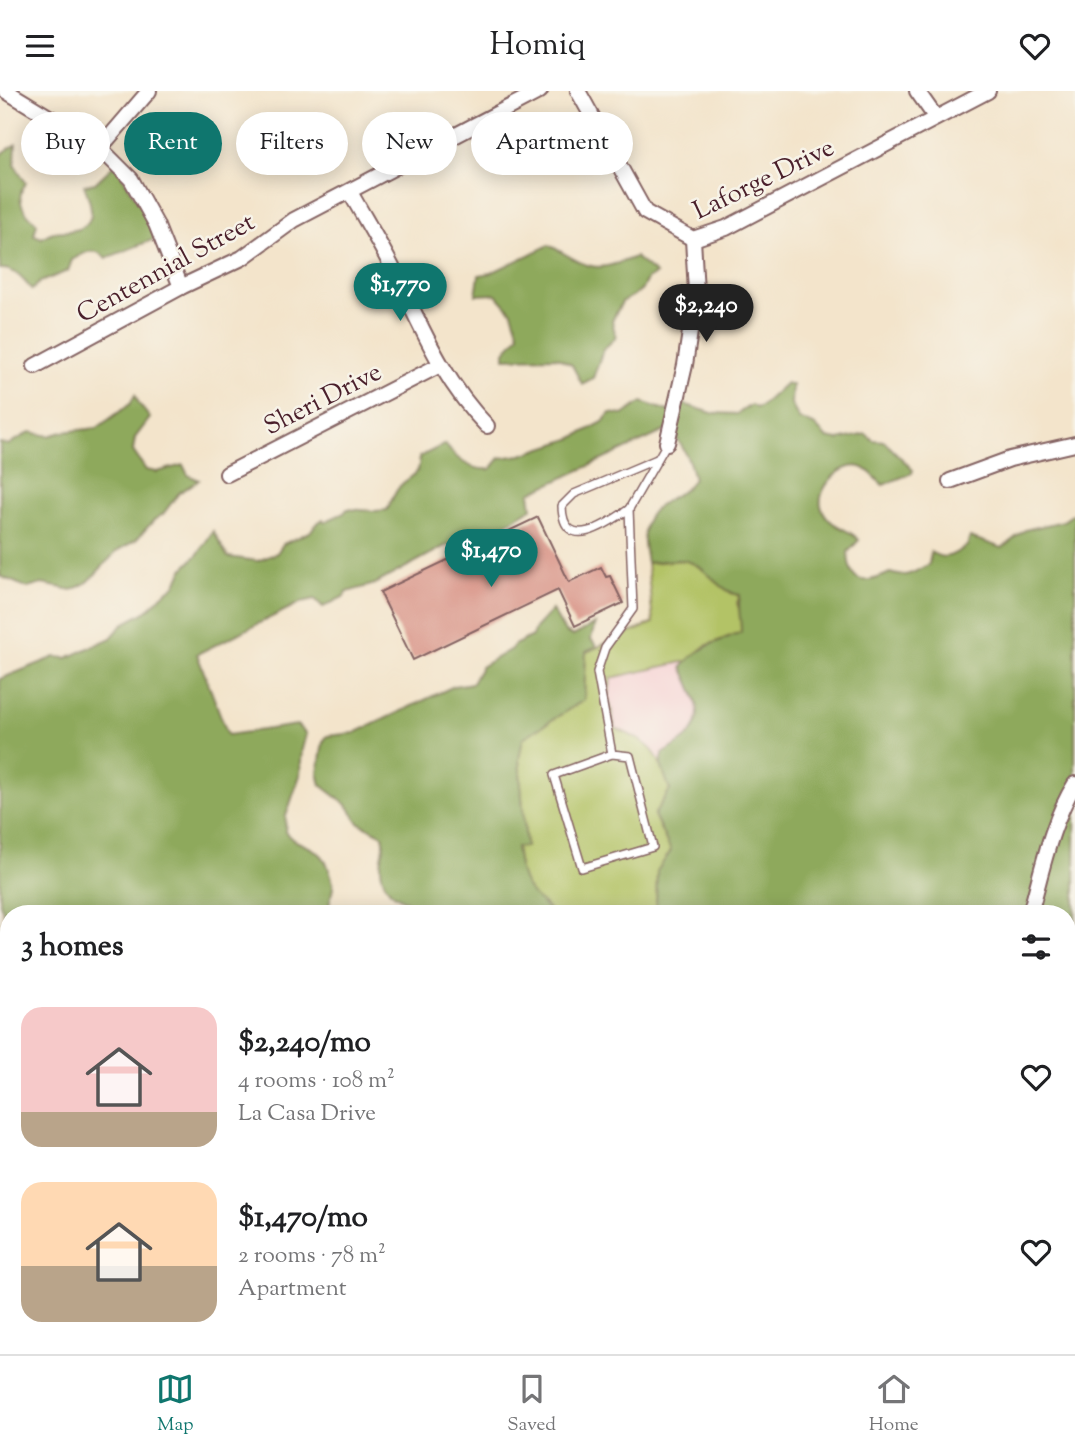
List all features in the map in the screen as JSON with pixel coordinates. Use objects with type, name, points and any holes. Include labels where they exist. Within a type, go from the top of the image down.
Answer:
[{"type":"street","points":[[6,91],[41,112]]},
{"type":"street","points":[[110,136],[149,91]]},
{"type":"street","name":"Centennial Street","points":[[35,366],[181,287],[242,258],[295,220],[540,91]]},
{"type":"street","name":"Laforge Drive","points":[[578,91],[645,212],[693,239],[726,228],[988,91]]},
{"type":"street","points":[[917,91],[936,118]]},
{"type":"street","points":[[110,158],[131,179],[156,224],[181,287]]},
{"type":"street","points":[[349,192],[393,269],[440,365],[487,426]]},
{"type":"street","points":[[667,443],[685,365],[696,292],[693,239]]},
{"type":"street","name":"Sheri Drive","points":[[227,474],[440,365]]},
{"type":"street","points":[[950,481],[1010,459],[1075,444]]},
{"type":"street","points":[[1032,905],[1045,857],[1068,796],[1075,785]]},
{"type":"lane","points":[[657,459],[574,494],[562,506],[562,516],[568,525],[576,532],[589,533],[629,509],[667,443]]},
{"type":"lane","points":[[612,754],[597,672],[605,648],[634,609],[629,509]]},
{"type":"lane","points":[[612,754],[630,756],[653,847],[582,868],[554,775],[612,754]]},
{"type":"shaded area","points":[[687,661],[682,667],[696,698],[698,716],[691,734],[663,754],[662,763],[644,741],[615,728],[609,698],[611,678]]},
{"type":"green space","points":[[16,144],[15,165],[26,183],[21,194],[22,205],[37,223],[34,235],[42,238],[85,225],[89,220],[91,208],[84,185],[95,183],[103,175],[110,175],[110,169],[115,164],[160,237],[106,258],[93,251],[85,253],[72,260],[68,271],[40,282],[32,290],[14,272],[0,269],[0,155]]},
{"type":"green space","points":[[549,245],[590,266],[609,266],[635,257],[656,274],[647,279],[641,291],[622,302],[612,321],[616,337],[603,350],[593,378],[582,384],[572,365],[557,357],[505,358],[505,352],[519,334],[512,312],[496,294],[476,295],[479,275],[491,273]]},
{"type":"green space","points":[[786,383],[792,385],[791,404],[799,419],[814,425],[827,438],[838,440],[866,434],[873,440],[884,441],[913,470],[912,473],[883,485],[867,470],[853,466],[831,479],[822,494],[822,509],[830,520],[859,540],[848,552],[851,571],[860,579],[873,579],[890,573],[910,574],[929,564],[931,552],[949,556],[967,546],[970,537],[1002,548],[1025,530],[1063,521],[1075,513],[1075,905],[656,905],[657,871],[671,851],[654,815],[670,790],[661,765],[663,754],[687,737],[698,718],[696,701],[682,667],[701,650],[741,632],[740,595],[726,589],[701,568],[687,561],[647,563],[644,535],[647,520],[658,506],[682,491],[694,479],[685,452],[678,440],[667,430],[530,493],[532,508],[499,528],[445,546],[375,584],[347,592],[343,597],[323,607],[315,599],[302,602],[197,654],[228,735],[297,725],[306,734],[300,775],[286,816],[285,832],[293,840],[318,852],[326,862],[333,883],[329,905],[1,905],[0,679],[55,657],[67,658],[111,638],[123,624],[147,611],[175,585],[184,568],[198,554],[213,531],[228,557],[258,561],[277,553],[283,544],[310,532],[323,519],[324,522],[347,509],[387,510],[395,493],[417,471],[419,457],[445,444],[465,463],[477,468],[491,469],[500,458],[521,455],[573,438],[603,422],[610,413],[623,415],[642,402],[671,412],[677,402],[712,413],[737,414],[751,405],[756,408]]},
{"type":"green space","points":[[135,395],[150,418],[135,438],[133,451],[146,470],[157,472],[183,465],[188,475],[199,480],[179,493],[163,514],[136,540],[116,552],[88,582],[72,590],[42,584],[28,588],[0,576],[0,443],[8,445],[30,432],[49,436],[97,428],[130,404]]},
{"type":"green space","points":[[684,560],[701,566],[731,593],[740,595],[737,603],[741,615],[741,632],[705,646],[687,661],[611,678],[609,698],[615,728],[652,750],[670,790],[654,815],[671,851],[657,872],[656,905],[544,905],[530,892],[522,878],[516,847],[526,846],[519,759],[523,738],[584,700],[586,652],[653,623],[647,563]]},
{"type":"green space","points":[[552,610],[565,632],[573,636],[595,624],[591,639],[597,647],[586,652],[584,700],[523,738],[519,759],[526,847],[516,847],[522,878],[530,892],[544,905],[412,905],[392,892],[383,879],[383,835],[359,823],[347,805],[321,785],[318,773],[323,742],[327,736],[355,733],[454,686],[472,683],[481,667],[532,636],[535,628]]},
{"type":"building","points":[[538,517],[569,582],[601,567],[606,577],[610,576],[623,603],[575,626],[558,590],[413,660],[380,592]]}]
